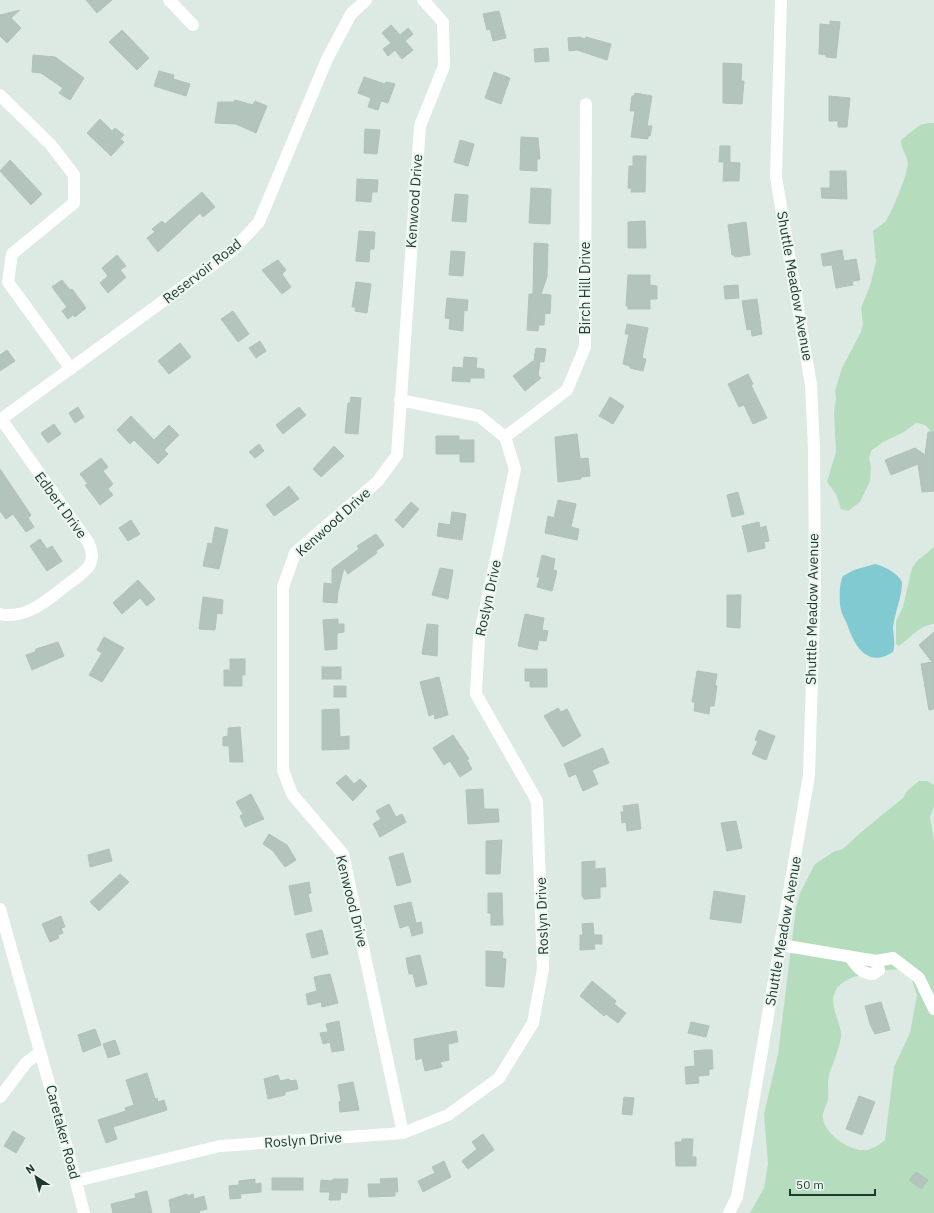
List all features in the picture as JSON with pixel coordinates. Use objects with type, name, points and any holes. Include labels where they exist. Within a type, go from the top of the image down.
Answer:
[{"type":"street","points":[[169,0],[193,25]]},
{"type":"street","name":"Reservoir Road","points":[[0,420],[232,251],[259,222],[326,59],[351,14],[366,0]]},
{"type":"street","name":"Kenwood Drive","points":[[403,1133],[343,854],[292,794],[283,770],[283,587],[295,553],[378,481],[397,455],[420,126],[444,66],[443,22],[423,0]]},
{"type":"street","name":"Shuttle Meadow Avenue","points":[[729,1213],[736,1197],[781,945],[809,775],[815,583],[811,385],[776,177],[781,0]]},
{"type":"street","points":[[0,95],[51,145],[74,175],[74,203],[12,254],[8,282],[71,368]]},
{"type":"street","name":"Birch Hill Drive","points":[[505,437],[567,390],[585,347],[586,104]]},
{"type":"street","points":[[400,400],[479,416],[505,437]]},
{"type":"street","name":"Edbert Drive","points":[[0,420],[88,542],[92,550],[92,559],[84,571],[42,604],[17,615],[0,614]]},
{"type":"street","name":"Roslyn Drive","points":[[76,1181],[220,1146],[403,1133],[448,1115],[498,1078],[533,1023],[544,969],[537,801],[476,694],[479,638],[515,469],[505,437]]},
{"type":"street","points":[[0,909],[40,1052],[26,1063],[0,1097]]},
{"type":"street","points":[[781,945],[850,957],[856,966],[864,973],[873,974],[879,970],[876,961],[893,958],[919,978],[934,1009]]},
{"type":"street","name":"Caretaker Road","points":[[40,1052],[84,1213]]},
{"type":"green space","points":[[934,123],[934,439],[926,426],[916,423],[904,432],[883,442],[871,451],[869,458],[871,466],[870,481],[860,502],[848,511],[841,509],[836,494],[827,482],[836,452],[834,413],[836,398],[835,391],[842,368],[861,332],[863,324],[861,308],[870,286],[876,262],[873,231],[888,218],[899,194],[907,168],[908,163],[901,140],[920,125]]},
{"type":"green space","points":[[934,547],[934,624],[919,629],[899,646],[896,644],[896,621],[903,607],[912,568],[917,561]]},
{"type":"green space","points":[[919,781],[927,781],[934,785],[934,806],[930,817],[934,841],[934,1213],[750,1213],[764,1188],[768,1164],[764,1114],[778,1054],[796,908],[800,893],[815,864],[835,851],[843,849],[903,798],[907,791]],"holes":[[[901,969],[912,980],[917,995],[910,1033],[894,1067],[885,1140],[869,1150],[855,1149],[845,1145],[831,1134],[823,1119],[823,1114],[828,1099],[829,1075],[841,1037],[841,1031],[833,1002],[836,990],[841,984],[856,976],[885,970]]]},
{"type":"water","points":[[875,564],[890,570],[902,582],[901,594],[893,627],[893,652],[884,657],[876,658],[863,652],[853,640],[841,612],[840,606],[840,587],[843,576],[854,570]]},
{"type":"building","points":[[86,0],[112,0],[97,13]]},
{"type":"building","points":[[20,10],[11,18],[21,28],[7,43],[0,36],[0,15]]},
{"type":"building","points":[[499,11],[506,38],[493,41],[490,29],[487,30],[483,14]]},
{"type":"building","points":[[830,21],[840,22],[836,58],[826,57],[826,55],[819,54],[820,24],[830,25]]},
{"type":"building","points":[[391,25],[400,35],[408,28],[413,34],[405,41],[413,50],[402,59],[395,50],[388,56],[383,49],[391,43],[382,33]]},
{"type":"building","points":[[122,30],[149,58],[137,70],[109,42]]},
{"type":"building","points":[[579,37],[585,39],[586,37],[611,44],[607,60],[577,50],[569,51],[568,38]]},
{"type":"building","points":[[548,48],[549,61],[535,62],[534,49]]},
{"type":"building","points":[[33,55],[55,57],[84,78],[70,100],[59,93],[63,88],[41,73],[32,72]]},
{"type":"building","points":[[723,63],[742,64],[741,81],[744,81],[742,104],[723,103]]},
{"type":"building","points":[[159,71],[174,75],[173,79],[190,84],[186,96],[154,86]]},
{"type":"building","points":[[494,72],[510,78],[501,104],[485,98]]},
{"type":"building","points":[[364,77],[385,84],[386,82],[395,84],[388,103],[381,101],[378,110],[368,107],[371,98],[358,93]]},
{"type":"building","points":[[635,93],[652,96],[647,126],[652,126],[648,139],[631,137],[635,111],[630,111],[632,96],[634,96]]},
{"type":"building","points":[[829,96],[850,98],[847,127],[838,127],[838,121],[829,121]]},
{"type":"building","points":[[235,100],[253,105],[255,101],[267,106],[256,133],[236,124],[215,123],[218,102],[234,102]]},
{"type":"building","points":[[100,119],[112,131],[115,128],[124,135],[120,139],[124,142],[111,156],[87,133]]},
{"type":"building","points":[[365,129],[380,130],[377,154],[364,153]]},
{"type":"building","points":[[521,137],[538,138],[540,159],[537,159],[537,171],[520,170]]},
{"type":"building","points":[[460,140],[474,144],[468,166],[454,162]]},
{"type":"building","points":[[720,146],[730,146],[730,162],[719,162]]},
{"type":"building","points":[[633,156],[646,156],[645,192],[631,192],[632,189],[628,188],[629,166],[633,166]]},
{"type":"building","points":[[10,160],[42,194],[31,205],[0,171]]},
{"type":"building","points":[[724,162],[740,163],[739,181],[723,181]]},
{"type":"building","points":[[830,171],[846,171],[847,199],[822,198],[821,188],[830,188]]},
{"type":"building","points":[[357,179],[378,180],[377,192],[372,192],[371,202],[356,201]]},
{"type":"building","points":[[531,188],[551,189],[550,224],[529,223]]},
{"type":"building","points":[[202,192],[215,207],[203,217],[200,213],[158,252],[147,238],[155,232],[152,229],[162,221],[165,224]]},
{"type":"building","points":[[455,194],[468,195],[466,222],[452,221]]},
{"type":"building","points":[[645,221],[646,248],[628,248],[628,222]]},
{"type":"building","points":[[746,222],[750,255],[735,257],[732,255],[728,225]]},
{"type":"building","points":[[359,231],[375,232],[374,249],[370,249],[369,262],[356,261]]},
{"type":"building","points":[[534,243],[548,244],[547,277],[541,294],[551,295],[550,314],[545,313],[544,325],[539,325],[538,331],[527,330],[529,294],[533,294]]},
{"type":"building","points":[[842,250],[844,261],[856,259],[860,280],[852,281],[853,285],[836,288],[832,265],[823,266],[821,254]]},
{"type":"building","points":[[451,251],[465,252],[463,276],[449,275]]},
{"type":"building","points":[[117,255],[126,266],[120,270],[126,277],[108,293],[100,283],[108,276],[102,268]]},
{"type":"building","points":[[278,260],[286,270],[282,274],[291,287],[282,294],[262,270]]},
{"type":"building","points":[[628,275],[650,275],[650,285],[657,286],[657,299],[650,299],[650,309],[628,309],[628,306],[626,306]]},
{"type":"building","points":[[62,280],[70,290],[72,289],[86,308],[75,317],[73,315],[68,319],[62,311],[67,307],[52,287]]},
{"type":"building","points":[[356,282],[371,284],[367,313],[355,311],[356,307],[352,307]]},
{"type":"building","points":[[738,285],[739,298],[725,299],[724,286]]},
{"type":"building","points":[[447,298],[468,300],[467,311],[464,310],[463,331],[449,329],[450,319],[445,318]]},
{"type":"building","points":[[757,299],[762,334],[752,336],[751,329],[747,330],[742,301]]},
{"type":"building","points":[[233,311],[249,334],[238,342],[221,319]]},
{"type":"building","points":[[627,324],[648,328],[642,358],[646,359],[643,371],[630,368],[630,366],[623,364],[629,334],[625,334]]},
{"type":"building","points":[[260,341],[266,351],[256,358],[249,348]]},
{"type":"building","points":[[180,343],[191,357],[169,374],[158,361]]},
{"type":"building","points":[[536,348],[546,349],[544,362],[534,360]]},
{"type":"building","points":[[7,350],[15,361],[0,371],[0,355]]},
{"type":"building","points":[[464,357],[477,358],[476,368],[484,369],[484,378],[470,378],[470,382],[452,381],[453,367],[463,368]]},
{"type":"building","points":[[533,361],[540,362],[538,375],[541,378],[525,391],[513,376]]},
{"type":"building","points":[[748,374],[753,384],[751,385],[767,418],[753,424],[744,405],[739,407],[728,384]]},
{"type":"building","points":[[351,397],[361,398],[358,434],[345,433],[348,403],[350,403]]},
{"type":"building","points":[[610,397],[624,406],[613,424],[599,416]]},
{"type":"building","points":[[78,407],[84,417],[75,423],[69,413]]},
{"type":"building","points":[[299,407],[306,415],[283,434],[276,425]]},
{"type":"building","points":[[131,416],[154,440],[169,425],[179,435],[164,450],[168,454],[158,464],[134,440],[130,444],[117,430]]},
{"type":"building","points":[[54,424],[61,434],[48,443],[41,433]]},
{"type":"building","points":[[928,432],[934,432],[934,491],[922,492],[918,464],[891,475],[885,460],[915,448],[925,455]]},
{"type":"building","points":[[577,434],[580,459],[588,458],[590,476],[581,477],[581,479],[558,482],[555,437]]},
{"type":"building","points":[[436,436],[459,436],[459,440],[474,440],[474,462],[460,462],[460,454],[436,454]]},
{"type":"building","points":[[259,444],[264,451],[255,458],[249,452]]},
{"type":"building","points":[[334,446],[344,456],[321,477],[313,469]]},
{"type":"building","points":[[101,458],[108,467],[103,471],[113,484],[108,489],[113,495],[100,505],[85,485],[88,484],[80,474]]},
{"type":"building","points":[[0,469],[31,515],[28,518],[34,527],[26,532],[13,514],[6,519],[0,511]]},
{"type":"building","points":[[289,486],[299,499],[274,516],[266,505]]},
{"type":"building","points":[[738,492],[744,514],[732,517],[727,495]]},
{"type":"building","points":[[558,500],[576,504],[571,527],[579,529],[577,540],[545,533],[548,516],[554,518]]},
{"type":"building","points":[[411,502],[419,509],[403,528],[395,520]]},
{"type":"building","points":[[452,512],[466,514],[462,540],[437,536],[439,523],[450,525]]},
{"type":"building","points":[[131,520],[140,534],[128,541],[119,528]]},
{"type":"building","points":[[759,522],[760,528],[766,526],[769,541],[764,542],[765,548],[748,552],[742,526]]},
{"type":"building","points":[[215,527],[228,530],[219,569],[203,566],[208,543],[212,544]]},
{"type":"building","points":[[376,534],[384,545],[376,551],[377,553],[348,574],[344,568],[337,603],[323,602],[324,583],[332,584],[332,569],[359,549],[357,546]]},
{"type":"building","points":[[40,539],[47,549],[52,546],[62,561],[47,571],[30,546]]},
{"type":"building","points":[[542,555],[555,559],[553,570],[557,571],[552,591],[537,587],[540,577],[537,577]]},
{"type":"building","points":[[440,568],[453,570],[448,599],[432,595]]},
{"type":"building","points":[[138,580],[155,599],[147,606],[140,598],[122,614],[113,603]]},
{"type":"building","points":[[727,595],[741,595],[740,628],[727,627]]},
{"type":"building","points":[[203,597],[223,600],[222,614],[217,613],[215,630],[199,629]]},
{"type":"building","points":[[525,614],[544,618],[542,630],[548,631],[546,641],[539,640],[537,650],[518,646]]},
{"type":"building","points":[[338,619],[338,624],[344,624],[344,632],[337,633],[337,649],[325,650],[323,620]]},
{"type":"building","points":[[427,624],[438,625],[437,656],[422,654]]},
{"type":"building","points":[[934,632],[934,709],[929,710],[921,664],[932,662],[919,645]]},
{"type":"building","points":[[104,637],[124,648],[102,682],[89,675],[102,653],[97,650]]},
{"type":"building","points":[[58,642],[64,656],[32,670],[26,655],[35,652],[36,649]]},
{"type":"building","points":[[230,659],[245,659],[245,675],[242,675],[242,686],[224,686],[224,670],[230,670]]},
{"type":"building","points":[[322,667],[341,667],[341,679],[322,679]]},
{"type":"building","points":[[525,669],[547,669],[547,687],[530,687],[530,681],[525,681]]},
{"type":"building","points":[[697,671],[717,674],[714,706],[710,706],[709,714],[694,711],[695,702],[692,702]]},
{"type":"building","points":[[439,677],[448,715],[435,719],[434,714],[429,716],[420,682]]},
{"type":"building","points":[[334,686],[346,686],[346,697],[334,697]]},
{"type":"building","points":[[558,708],[561,712],[567,709],[581,736],[563,747],[544,716]]},
{"type":"building","points":[[339,709],[340,737],[349,736],[349,749],[322,750],[322,710]]},
{"type":"building","points":[[240,727],[243,762],[230,762],[229,746],[223,746],[223,737],[228,736],[228,728]]},
{"type":"building","points":[[759,730],[775,736],[766,760],[752,754],[758,741],[755,740]]},
{"type":"building","points":[[453,735],[469,759],[467,760],[472,769],[460,777],[450,761],[444,765],[433,748]]},
{"type":"building","points":[[603,748],[609,763],[592,770],[598,784],[583,791],[576,774],[569,777],[564,764]]},
{"type":"building","points":[[346,775],[354,784],[360,779],[367,786],[353,801],[336,783]]},
{"type":"building","points":[[483,789],[484,809],[498,809],[499,822],[468,824],[466,790]]},
{"type":"building","points":[[251,794],[264,819],[245,827],[240,816],[243,814],[236,802]]},
{"type":"building","points":[[389,804],[396,817],[402,814],[406,822],[380,837],[373,824],[381,819],[376,811]]},
{"type":"building","points":[[638,804],[641,829],[627,831],[626,822],[622,823],[621,812],[624,812],[623,806]]},
{"type":"building","points":[[736,821],[742,848],[727,851],[721,823]]},
{"type":"building","points":[[269,834],[287,845],[296,860],[285,867],[273,851],[263,844]]},
{"type":"building","points":[[502,840],[500,874],[486,874],[486,841]]},
{"type":"building","points":[[109,849],[112,861],[90,867],[88,855]]},
{"type":"building","points":[[403,853],[411,882],[397,886],[389,857]]},
{"type":"building","points":[[595,861],[595,869],[605,868],[606,887],[600,887],[600,898],[584,899],[582,895],[582,862]]},
{"type":"building","points":[[120,874],[129,882],[99,911],[90,902]]},
{"type":"building","points":[[309,882],[311,893],[308,894],[312,911],[295,915],[289,886]]},
{"type":"building","points":[[714,891],[745,896],[741,923],[710,919]]},
{"type":"building","points":[[488,893],[502,893],[503,925],[491,925],[491,913],[488,913]]},
{"type":"building","points":[[411,902],[416,923],[421,922],[423,933],[412,936],[409,925],[400,928],[394,906]]},
{"type":"building","points":[[61,916],[65,927],[61,928],[63,933],[58,935],[59,938],[50,942],[42,924]]},
{"type":"building","points":[[593,923],[594,935],[602,935],[602,944],[594,944],[595,949],[580,950],[580,935],[583,935],[582,924]]},
{"type":"building","points":[[322,930],[328,954],[312,958],[306,934]]},
{"type":"building","points":[[486,951],[503,952],[502,958],[506,959],[504,987],[486,986]]},
{"type":"building","points":[[420,955],[427,984],[416,987],[413,974],[409,974],[406,958]]},
{"type":"building","points":[[330,974],[338,1003],[322,1007],[321,1002],[308,1005],[306,994],[317,991],[314,977]]},
{"type":"building","points":[[592,981],[616,1001],[614,1004],[626,1013],[618,1023],[606,1014],[604,1016],[580,996]]},
{"type":"building","points":[[881,1002],[890,1030],[875,1034],[870,1024],[865,1006]]},
{"type":"building","points":[[339,1021],[344,1050],[332,1052],[330,1042],[323,1044],[320,1033],[328,1032],[326,1024]]},
{"type":"building","points":[[691,1022],[709,1026],[706,1037],[688,1033]]},
{"type":"building","points":[[95,1029],[101,1045],[83,1052],[78,1035]]},
{"type":"building","points":[[456,1031],[458,1042],[448,1044],[449,1060],[440,1062],[442,1067],[425,1071],[422,1058],[416,1060],[414,1039]]},
{"type":"building","points":[[115,1040],[120,1054],[108,1058],[103,1044]]},
{"type":"building","points":[[712,1050],[713,1069],[709,1069],[709,1075],[698,1076],[699,1083],[686,1084],[685,1067],[695,1066],[694,1051]]},
{"type":"building","points":[[147,1073],[155,1099],[157,1098],[158,1102],[164,1100],[167,1110],[113,1127],[117,1139],[106,1143],[98,1120],[126,1111],[125,1108],[134,1105],[126,1080]]},
{"type":"building","points":[[278,1075],[280,1081],[289,1079],[290,1081],[296,1080],[298,1089],[285,1092],[285,1095],[268,1099],[264,1079]]},
{"type":"building","points":[[353,1082],[359,1110],[340,1112],[339,1102],[341,1101],[338,1085]]},
{"type":"building","points":[[859,1096],[875,1102],[862,1135],[846,1129]]},
{"type":"building","points":[[624,1097],[634,1098],[632,1115],[622,1114]]},
{"type":"building","points":[[13,1131],[25,1138],[16,1153],[4,1146]]},
{"type":"building","points":[[483,1134],[494,1150],[468,1169],[462,1161],[477,1149],[472,1142]]},
{"type":"building","points":[[682,1139],[693,1139],[692,1157],[696,1157],[696,1166],[676,1166],[675,1142],[682,1142]]},
{"type":"building","points":[[444,1161],[451,1177],[423,1192],[418,1181],[435,1173],[432,1167]]},
{"type":"building","points":[[916,1172],[928,1180],[921,1189],[909,1180]]},
{"type":"building","points":[[272,1178],[303,1178],[303,1190],[272,1190]]},
{"type":"building","points":[[397,1178],[398,1192],[395,1192],[395,1196],[369,1197],[368,1184],[381,1184],[380,1179]]},
{"type":"building","points":[[255,1179],[255,1184],[261,1183],[261,1192],[240,1194],[241,1198],[230,1199],[229,1186],[239,1185],[239,1181]]},
{"type":"building","points":[[333,1179],[348,1179],[347,1193],[341,1192],[340,1200],[329,1200],[330,1192],[320,1192],[321,1180],[332,1181]]},
{"type":"building","points":[[147,1191],[152,1213],[113,1213],[111,1204],[136,1198],[135,1194]]},
{"type":"building","points":[[187,1194],[188,1196],[193,1194],[194,1199],[204,1196],[207,1209],[199,1211],[200,1213],[171,1213],[169,1200]]}]
